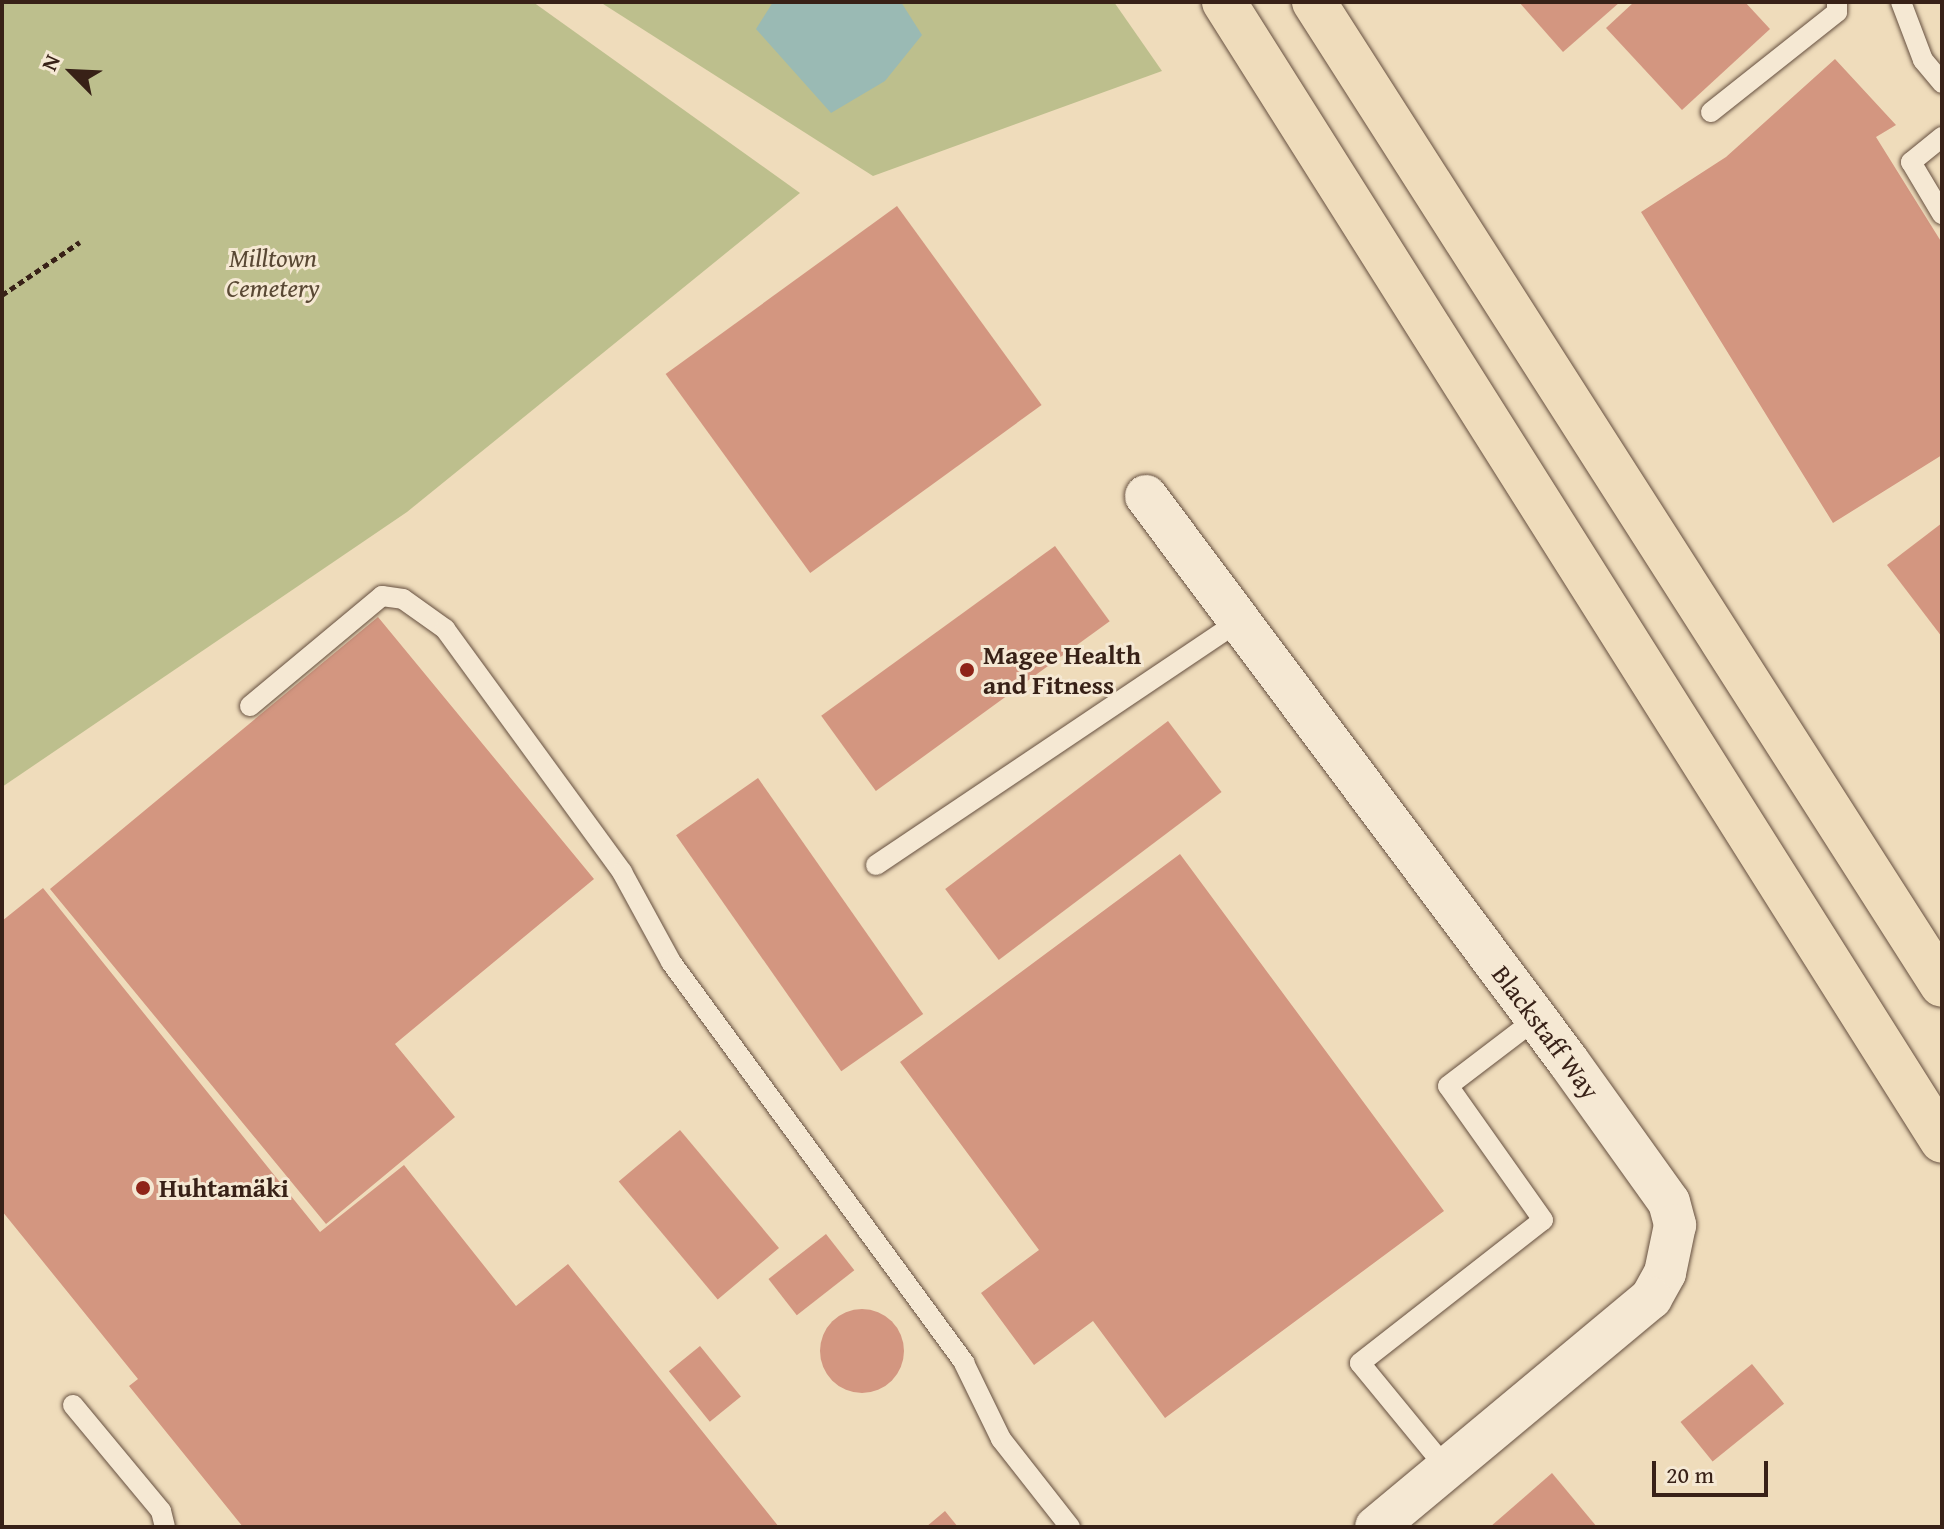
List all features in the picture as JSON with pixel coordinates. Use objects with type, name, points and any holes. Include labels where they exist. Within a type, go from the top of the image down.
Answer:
[{"type":"highway","points":[[1224,2],[1942,1141]]},
{"type":"highway","points":[[1314,2],[1942,985]]},
{"type":"street","name":"Blackstaff Way","points":[[1146,496],[1669,1202],[1673,1246],[1651,1298],[1376,1527]]},
{"type":"lane","points":[[1711,112],[1837,12],[1837,2]]},
{"type":"lane","points":[[1901,2],[1923,60],[1942,83]]},
{"type":"lane","points":[[1942,137],[1911,162],[1942,214]]},
{"type":"lane","points":[[250,706],[382,596],[403,599],[445,629],[622,872],[671,962],[964,1363],[1001,1439],[1070,1527]]},
{"type":"lane","points":[[876,865],[1239,621]]},
{"type":"lane","points":[[1447,1469],[1360,1363],[1543,1220],[1448,1086],[1536,1019]]},
{"type":"lane","points":[[73,1405],[161,1511],[165,1527]]},
{"type":"path","points":[[2,295],[80,242]]},
{"type":"green space","name":"Milltown Cemetery","points":[[2,2],[533,2],[800,193],[407,512],[2,787]]},
{"type":"green space","points":[[600,2],[1114,2],[1162,71],[873,176]]},
{"type":"water","points":[[773,2],[901,2],[922,35],[885,81],[831,113],[756,29]]},
{"type":"building","points":[[1519,2],[1620,2],[1563,52]]},
{"type":"building","points":[[1634,2],[1745,2],[1770,29],[1682,110],[1606,28]]},
{"type":"building","points":[[1835,59],[1896,125],[1876,137],[1942,243],[1942,455],[1833,523],[1641,212],[1726,157]]},
{"type":"building","points":[[897,206],[1042,405],[810,573],[666,374]]},
{"type":"building","points":[[1942,523],[1942,637],[1887,565]]},
{"type":"building","name":"Magee Health and Fitness","points":[[1055,546],[1110,621],[876,791],[821,716]]},
{"type":"building","points":[[378,617],[594,879],[395,1044],[455,1117],[326,1224],[50,889]]},
{"type":"building","points":[[1168,721],[1222,792],[999,960],[945,889]]},
{"type":"building","points":[[758,778],[923,1014],[841,1071],[676,835]]},
{"type":"building","points":[[1180,854],[1444,1211],[1165,1418],[1093,1321],[1034,1365],[981,1293],[1039,1250],[900,1062]]},
{"type":"building","name":"Huhtamäki","points":[[43,888],[320,1232],[404,1165],[516,1306],[568,1264],[779,1527],[243,1527],[129,1386],[138,1379],[2,1211],[2,921]]},
{"type":"building","points":[[680,1130],[779,1248],[718,1299],[619,1181]]},
{"type":"building","points":[[826,1234],[854,1270],[797,1315],[768,1279]]},
{"type":"building","points":[[862,1309],[878,1312],[892,1321],[901,1335],[904,1351],[901,1367],[892,1381],[878,1390],[862,1393],[846,1390],[832,1381],[823,1367],[820,1351],[823,1335],[832,1321],[846,1312]]},
{"type":"building","points":[[700,1346],[741,1397],[710,1422],[669,1371]]},
{"type":"building","points":[[1752,1364],[1784,1404],[1713,1462],[1681,1422]]},
{"type":"building","points":[[1552,1473],[1597,1527],[1490,1527]]},
{"type":"building","points":[[945,1511],[958,1527],[926,1527]]},
{"type":"place","name":"Magee Health and Fitness","points":[[967,670]]},
{"type":"place","name":"Huhtamäki","points":[[143,1188]]}]
